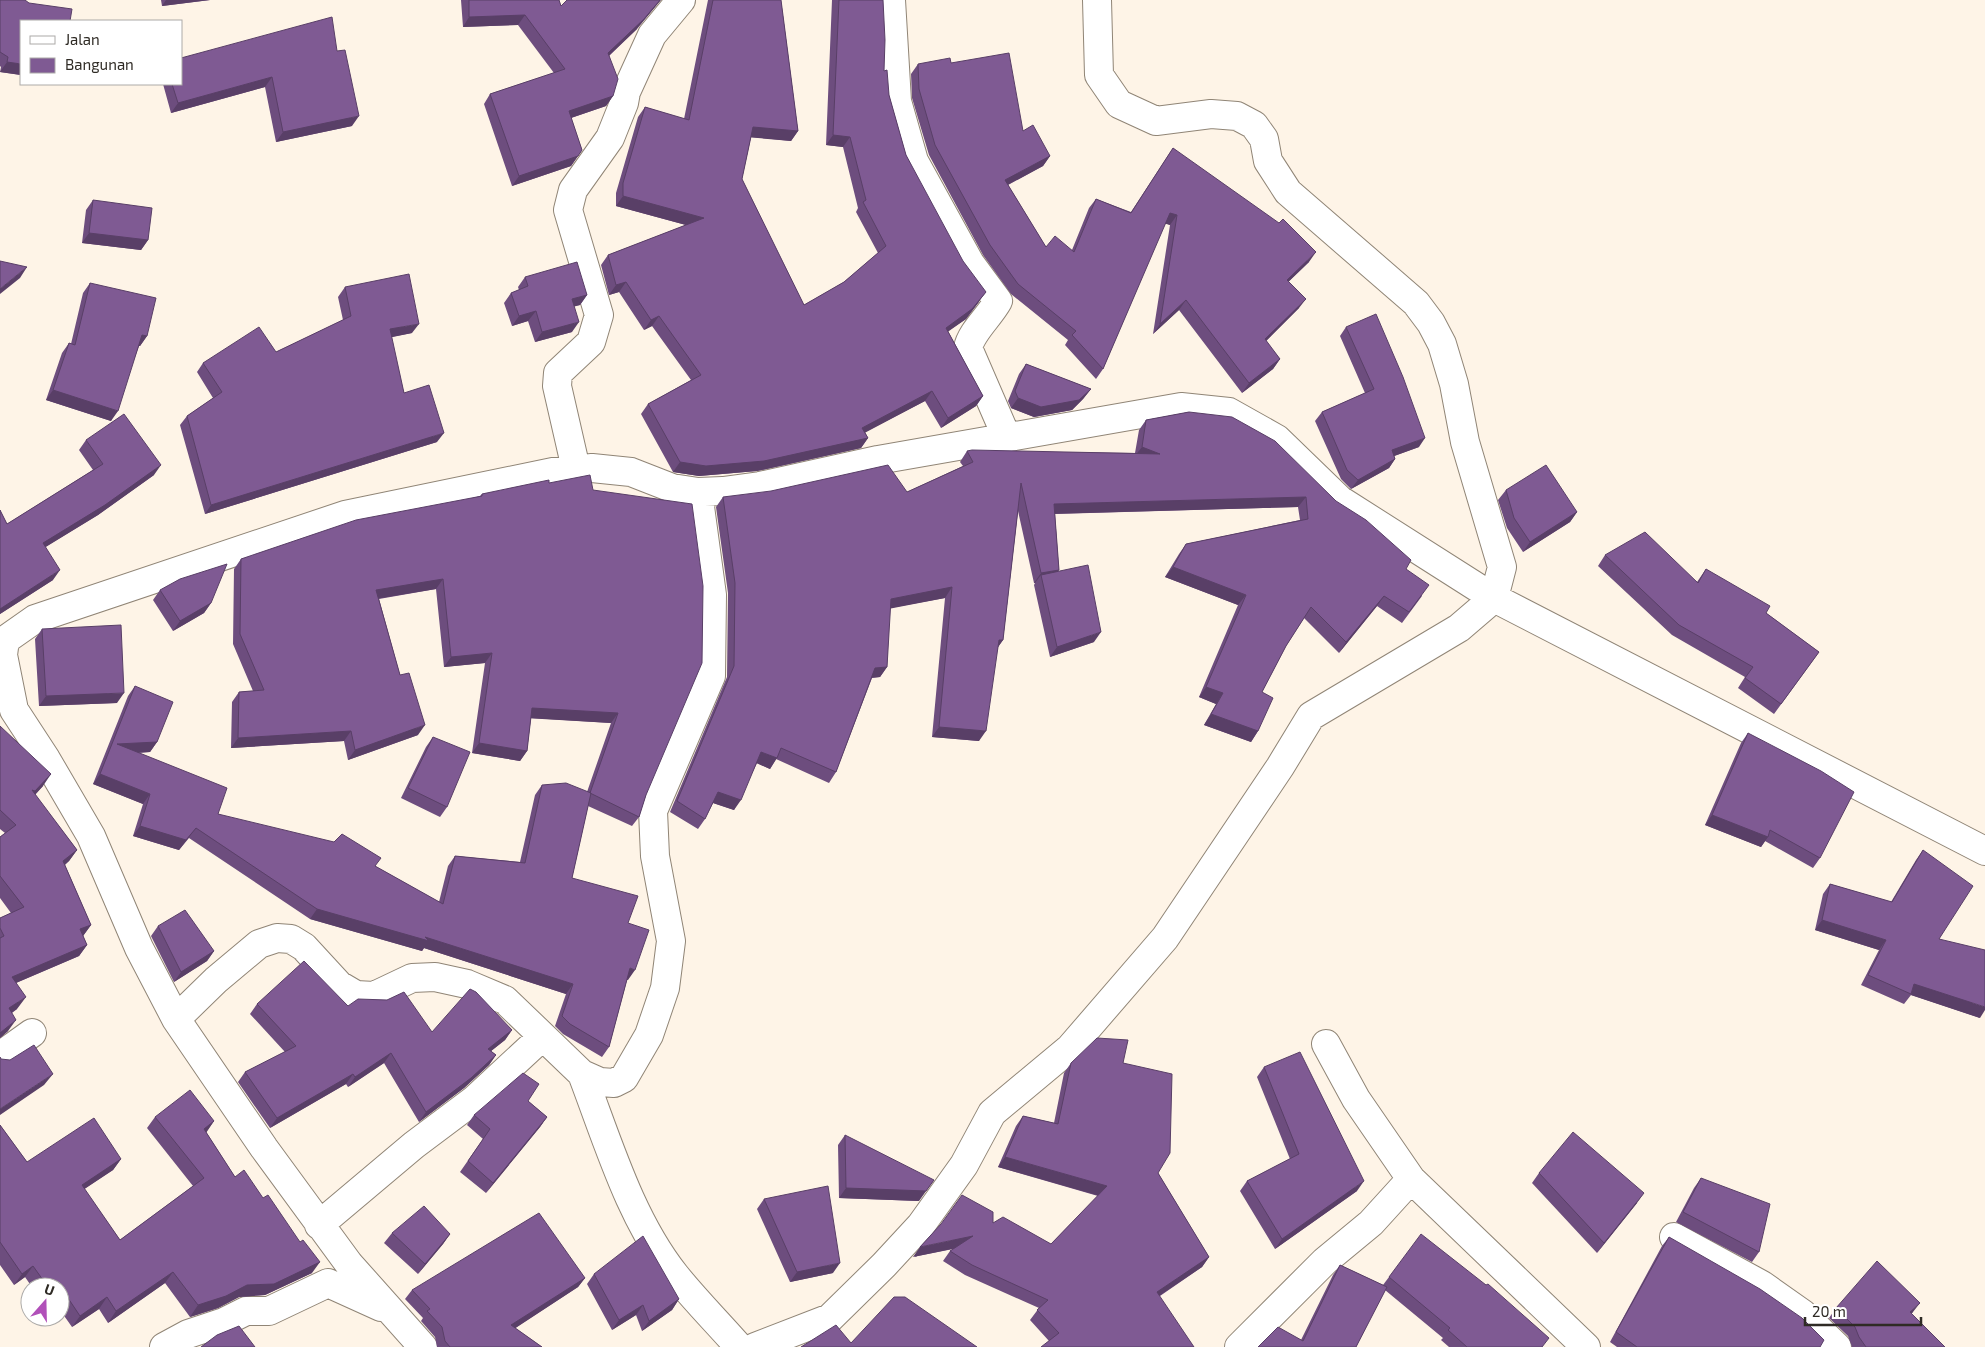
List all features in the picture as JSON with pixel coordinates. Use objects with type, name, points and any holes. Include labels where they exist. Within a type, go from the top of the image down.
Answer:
[{"type":"street","points":[[576,470],[557,386],[558,372],[591,342],[599,315],[568,210],[571,196],[587,167],[610,138],[624,103],[626,92],[652,35],[681,0]]},
{"type":"street","points":[[891,0],[897,101],[914,161],[970,263],[998,301],[984,323],[970,338],[968,348],[1007,438]]},
{"type":"street","points":[[755,1347],[830,1318],[921,1225],[964,1165],[992,1113],[1070,1048],[1164,938],[1280,767],[1311,716],[1459,628],[1494,598],[1502,567],[1465,442],[1454,384],[1442,344],[1431,323],[1416,303],[1288,192],[1268,161],[1264,139],[1254,125],[1237,116],[1211,114],[1156,121],[1119,104],[1099,75],[1097,0]]},
{"type":"street","points":[[423,1347],[349,1264],[319,1225],[176,1019],[139,948],[91,836],[46,758],[14,710],[3,655],[6,640],[35,619],[345,515],[576,470],[592,468],[632,472],[672,488],[698,492],[723,491],[760,486],[878,460],[1181,408],[1230,412],[1277,439],[1340,500],[1494,598],[1985,851]]},
{"type":"street","points":[[176,1019],[216,980],[259,944],[276,938],[290,939],[304,947],[339,986],[356,995],[374,996],[412,978],[435,977],[467,984],[505,1000],[528,1020],[542,1037],[582,1074],[600,1082],[614,1083],[624,1078],[649,1035],[665,988],[671,941],[655,856],[653,811],[687,736],[711,676],[712,596],[698,492]]},
{"type":"street","points":[[0,1056],[32,1033]]},
{"type":"street","points":[[319,1225],[414,1145],[474,1100],[542,1037]]},
{"type":"street","points":[[1326,1044],[1356,1099],[1411,1179],[1584,1346]]},
{"type":"street","points":[[582,1074],[615,1162],[645,1229],[675,1275],[739,1347]]},
{"type":"street","points":[[1239,1347],[1326,1261],[1372,1223],[1411,1179]]},
{"type":"street","points":[[1674,1237],[1762,1285],[1803,1314],[1837,1347]]},
{"type":"street","points":[[164,1347],[188,1334],[224,1322],[246,1311],[269,1311],[328,1283],[392,1312]]},
{"type":"building","points":[[0,0],[25,0],[29,3],[72,9],[70,20],[20,20],[20,64],[7,62],[8,57],[0,52]]},
{"type":"building","points":[[469,0],[559,0],[561,6],[567,0],[660,0],[644,19],[608,53],[618,79],[613,96],[569,111],[582,150],[578,156],[519,176],[490,94],[565,69],[525,15],[469,17]]},
{"type":"building","points":[[713,0],[781,0],[798,131],[753,127],[742,179],[804,305],[844,282],[886,246],[863,202],[866,200],[850,137],[833,135],[839,0],[883,0],[884,71],[887,70],[889,95],[906,155],[963,261],[986,292],[972,309],[946,328],[983,396],[948,418],[932,391],[862,428],[868,438],[764,461],[706,466],[680,462],[648,404],[701,375],[659,316],[651,320],[626,282],[616,285],[608,255],[704,218],[623,196],[623,183],[645,107],[689,120]]},
{"type":"building","points":[[332,17],[337,51],[345,50],[359,116],[283,132],[272,77],[178,103],[172,85],[182,85],[182,58]]},
{"type":"building","points":[[1009,53],[1023,131],[1033,125],[1050,156],[1005,180],[1046,247],[1055,236],[1074,252],[1096,199],[1131,213],[1173,148],[1279,223],[1283,219],[1316,252],[1287,280],[1306,299],[1265,339],[1280,359],[1249,383],[1186,300],[1160,324],[1177,215],[1170,213],[1103,369],[1072,335],[1076,331],[1018,284],[990,245],[935,145],[919,89],[918,64],[950,58],[951,63]]},
{"type":"building","points":[[93,200],[152,208],[148,240],[89,233]]},
{"type":"building","points":[[0,261],[27,267],[0,289]]},
{"type":"building","points":[[577,262],[587,295],[572,299],[579,322],[542,332],[536,311],[519,316],[511,293],[528,286],[525,277]]},
{"type":"building","points":[[409,274],[419,324],[390,329],[404,393],[429,385],[444,433],[211,505],[187,416],[222,392],[203,363],[259,327],[276,352],[351,316],[345,287]]},
{"type":"building","points":[[90,283],[156,298],[147,336],[142,335],[118,411],[53,390],[69,343],[75,345]]},
{"type":"building","points":[[1376,314],[1403,377],[1425,438],[1392,450],[1395,459],[1358,480],[1347,470],[1322,412],[1374,389],[1346,327]]},
{"type":"building","points":[[1026,364],[1091,389],[1079,400],[1041,407],[1018,398],[1015,391]]},
{"type":"building","points":[[1189,412],[1232,417],[1275,441],[1336,501],[1366,520],[1411,560],[1406,569],[1429,585],[1409,612],[1384,596],[1346,642],[1311,607],[1286,646],[1262,692],[1273,698],[1258,731],[1211,714],[1223,693],[1206,687],[1246,595],[1173,567],[1186,544],[1308,519],[1306,497],[1054,504],[1059,570],[1041,573],[1021,483],[1003,640],[999,640],[986,731],[939,727],[952,587],[891,599],[887,667],[875,668],[836,772],[781,748],[777,758],[761,752],[741,800],[718,792],[705,819],[677,801],[734,666],[735,583],[723,497],[771,491],[888,465],[907,492],[973,462],[967,451],[972,450],[1160,454],[1142,447],[1146,420]]},
{"type":"building","points":[[124,414],[161,465],[105,505],[43,543],[60,570],[0,609],[0,510],[7,524],[103,464],[86,440]]},
{"type":"building","points":[[1546,465],[1577,512],[1530,542],[1514,518],[1506,490]]},
{"type":"building","points":[[590,475],[593,490],[692,504],[703,586],[702,663],[646,795],[639,817],[590,793],[618,713],[532,708],[527,751],[479,743],[492,653],[451,657],[443,579],[376,590],[400,675],[409,673],[425,725],[355,750],[351,731],[238,738],[239,692],[264,690],[240,634],[241,559],[356,520],[482,496],[482,494],[549,480],[549,483]]},
{"type":"building","points":[[1645,532],[1698,583],[1706,569],[1770,606],[1766,613],[1819,652],[1781,704],[1745,678],[1753,667],[1679,625],[1605,555]]},
{"type":"building","points":[[227,564],[211,603],[180,621],[160,590],[180,579]]},
{"type":"building","points":[[1088,565],[1101,632],[1057,647],[1041,575]]},
{"type":"building","points":[[121,625],[124,693],[46,696],[42,629]]},
{"type":"building","points":[[135,686],[173,702],[157,742],[117,744],[227,788],[218,814],[334,842],[342,834],[381,858],[375,866],[443,904],[455,856],[525,863],[542,785],[566,783],[591,793],[572,878],[638,896],[628,923],[649,930],[635,970],[630,968],[609,1047],[570,1024],[562,1016],[573,984],[425,937],[429,941],[317,909],[196,828],[186,840],[140,826],[150,794],[100,774]]},
{"type":"building","points":[[0,726],[51,774],[35,791],[32,790],[77,850],[63,861],[91,925],[80,929],[87,945],[12,977],[26,997],[9,1008],[16,1020],[0,1033],[0,938],[4,936],[0,928],[0,918],[24,907],[0,876],[0,837],[16,825],[0,810]]},
{"type":"building","points":[[1748,733],[1821,771],[1854,792],[1820,858],[1770,830],[1768,837],[1712,815]]},
{"type":"building","points":[[433,737],[470,752],[447,807],[408,788]]},
{"type":"building","points":[[1923,850],[1973,886],[1939,939],[1985,950],[1985,1007],[1914,984],[1911,994],[1868,975],[1886,940],[1822,920],[1830,884],[1892,902]]},
{"type":"building","points":[[185,910],[214,951],[181,972],[158,926]]},
{"type":"building","points":[[304,961],[348,1006],[358,999],[387,1000],[404,992],[432,1032],[470,989],[476,992],[512,1030],[488,1049],[496,1055],[471,1078],[426,1112],[391,1053],[355,1077],[353,1074],[277,1118],[245,1072],[296,1046],[257,1004]]},
{"type":"building","points":[[1097,1038],[1128,1040],[1123,1063],[1172,1074],[1170,1153],[1158,1173],[1209,1257],[1157,1292],[1194,1347],[1041,1347],[1059,1333],[1037,1310],[1048,1300],[972,1265],[950,1251],[973,1236],[920,1247],[941,1224],[962,1195],[993,1212],[993,1223],[1003,1217],[1051,1244],[1107,1186],[1005,1157],[1023,1116],[1058,1124],[1071,1063]]},
{"type":"building","points":[[34,1045],[53,1074],[0,1109],[0,1057],[1,1059],[10,1060]]},
{"type":"building","points":[[1300,1052],[1364,1181],[1282,1239],[1247,1181],[1299,1154],[1264,1067]]},
{"type":"building","points":[[523,1073],[539,1084],[528,1101],[547,1117],[493,1183],[468,1161],[490,1129],[474,1115]]},
{"type":"building","points":[[190,1090],[214,1121],[204,1129],[235,1177],[244,1170],[263,1198],[268,1195],[300,1242],[303,1240],[320,1262],[274,1284],[247,1285],[226,1296],[198,1305],[173,1272],[116,1311],[107,1297],[80,1316],[70,1301],[70,1277],[41,1277],[33,1266],[22,1274],[0,1242],[0,1125],[27,1162],[94,1118],[121,1159],[82,1185],[120,1240],[204,1178],[155,1117]]},
{"type":"building","points":[[1573,1132],[1644,1193],[1604,1243],[1539,1173]]},
{"type":"building","points":[[845,1135],[934,1180],[926,1191],[846,1188]]},
{"type":"building","points":[[1701,1178],[1770,1204],[1759,1252],[1683,1212]]},
{"type":"building","points":[[828,1186],[840,1263],[797,1272],[764,1199]]},
{"type":"building","points":[[424,1206],[450,1234],[425,1264],[392,1233]]},
{"type":"building","points":[[539,1213],[585,1278],[511,1325],[542,1347],[450,1347],[445,1341],[442,1327],[427,1311],[430,1309],[412,1290]]},
{"type":"building","points":[[1421,1234],[1486,1285],[1488,1284],[1549,1338],[1542,1347],[1467,1347],[1448,1330],[1450,1328],[1389,1277]]},
{"type":"building","points":[[643,1236],[679,1299],[649,1321],[643,1305],[619,1320],[594,1274]]},
{"type":"building","points":[[1669,1237],[1760,1289],[1802,1318],[1824,1340],[1820,1347],[1637,1347],[1616,1332]]},
{"type":"building","points":[[1877,1261],[1920,1303],[1910,1312],[1945,1347],[1866,1347],[1855,1327],[1836,1308]]},
{"type":"building","points":[[1340,1265],[1387,1287],[1356,1347],[1258,1347],[1278,1327],[1303,1341]]},
{"type":"building","points":[[894,1297],[905,1297],[977,1347],[801,1347],[836,1325],[851,1343]]},
{"type":"building","points":[[239,1326],[255,1347],[201,1347],[217,1335]]}]
